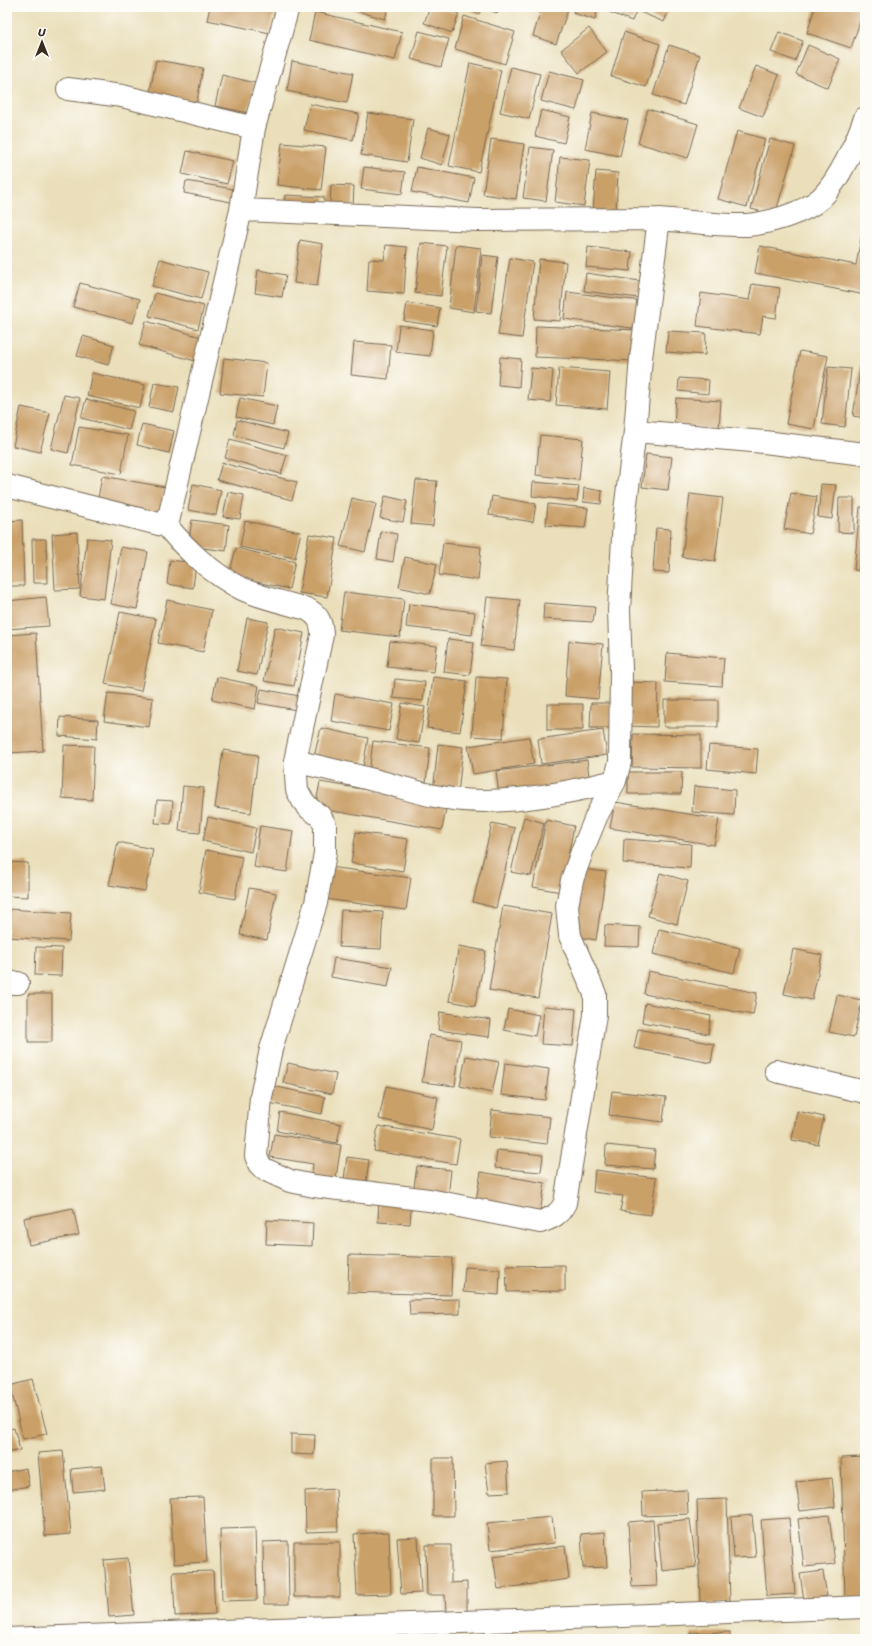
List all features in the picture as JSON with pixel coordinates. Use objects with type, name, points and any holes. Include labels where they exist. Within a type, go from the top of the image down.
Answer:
[{"type":"street","points":[[167,526],[241,210],[254,128],[288,7]]},
{"type":"street","points":[[68,89],[122,96],[254,128]]},
{"type":"street","points":[[241,210],[478,220],[659,219],[748,225],[804,210],[822,198],[840,174],[865,118]]},
{"type":"street","points":[[7,486],[167,526],[182,544],[207,566],[242,588],[307,609],[315,614],[322,626],[322,635],[295,761],[297,790],[306,805],[324,821],[325,853],[316,903],[271,1049],[261,1097],[256,1156],[259,1164],[273,1175],[290,1181],[314,1186],[429,1200],[540,1222],[552,1218],[561,1211],[565,1203],[595,1015],[595,994],[570,936],[567,906],[572,880],[583,849],[597,815],[615,781],[620,762],[619,610],[624,519],[635,431],[641,358],[659,219]]},
{"type":"street","points":[[635,431],[764,442],[865,454]]},
{"type":"street","points":[[295,761],[445,798],[481,802],[586,789],[615,781]]},
{"type":"street","points":[[776,1070],[865,1092]]},
{"type":"street","points":[[7,1639],[865,1607]]},
{"type":"building","points":[[210,7],[276,7],[270,33],[207,20]]},
{"type":"building","points":[[343,7],[388,7],[385,19]]},
{"type":"building","points":[[430,7],[438,7],[459,14],[452,33],[424,23]]},
{"type":"building","points":[[462,7],[482,7],[479,14]]},
{"type":"building","points":[[487,7],[501,7],[498,13],[486,9]]},
{"type":"building","points":[[542,7],[569,7],[556,44],[533,36]]},
{"type":"building","points":[[575,7],[598,7],[595,20],[573,13]]},
{"type":"building","points":[[610,7],[638,7],[632,21],[609,12]]},
{"type":"building","points":[[642,7],[670,7],[664,22],[640,12]]},
{"type":"building","points":[[815,7],[854,7],[864,10],[851,48],[807,33]]},
{"type":"building","points":[[315,12],[402,32],[395,60],[309,40]]},
{"type":"building","points":[[464,16],[515,32],[505,64],[455,49]]},
{"type":"building","points":[[589,28],[607,52],[579,73],[561,50]]},
{"type":"building","points":[[419,31],[449,39],[441,67],[411,59]]},
{"type":"building","points":[[624,32],[660,44],[646,87],[611,76]]},
{"type":"building","points":[[779,32],[803,41],[795,61],[771,52]]},
{"type":"building","points":[[669,45],[700,55],[684,105],[653,95]]},
{"type":"building","points":[[808,45],[840,59],[828,88],[796,74]]},
{"type":"building","points":[[156,60],[203,68],[196,106],[149,97]]},
{"type":"building","points":[[292,61],[353,73],[347,103],[287,91]]},
{"type":"building","points":[[470,63],[501,70],[479,172],[449,166]]},
{"type":"building","points":[[756,66],[779,75],[763,117],[739,108]]},
{"type":"building","points":[[511,67],[540,74],[529,119],[500,112]]},
{"type":"building","points":[[549,71],[584,80],[576,110],[541,101]]},
{"type":"building","points":[[222,75],[255,83],[248,113],[215,106]]},
{"type":"building","points":[[310,104],[359,114],[353,140],[304,130]]},
{"type":"building","points":[[648,109],[698,124],[688,158],[638,143]]},
{"type":"building","points":[[541,110],[570,117],[564,143],[535,136]]},
{"type":"building","points":[[368,113],[413,119],[407,162],[361,155]]},
{"type":"building","points":[[592,113],[628,120],[620,156],[585,149]]},
{"type":"building","points":[[428,128],[450,134],[442,165],[420,158]]},
{"type":"building","points":[[737,131],[765,139],[747,207],[718,199]]},
{"type":"building","points":[[491,139],[524,144],[516,199],[483,194]]},
{"type":"building","points":[[770,139],[795,146],[775,215],[751,209]]},
{"type":"building","points":[[282,143],[326,147],[321,190],[277,185]]},
{"type":"building","points":[[530,147],[553,150],[546,201],[523,198]]},
{"type":"building","points":[[187,151],[233,161],[227,184],[182,174]]},
{"type":"building","points":[[560,157],[590,160],[584,206],[555,202]]},
{"type":"building","points":[[364,167],[405,172],[402,194],[361,189]]},
{"type":"building","points":[[417,167],[474,178],[469,203],[412,192]]},
{"type":"building","points":[[596,171],[618,173],[616,212],[593,211]]},
{"type":"building","points":[[186,181],[239,190],[236,203],[184,193]]},
{"type":"building","points":[[331,185],[354,186],[353,206],[330,205]]},
{"type":"building","points":[[285,195],[324,197],[324,210],[284,207]]},
{"type":"building","points":[[862,233],[865,234],[865,295],[755,273],[760,246],[856,265]]},
{"type":"building","points":[[300,240],[323,244],[317,286],[294,283]]},
{"type":"building","points":[[421,243],[447,246],[441,296],[415,293]]},
{"type":"building","points":[[386,245],[407,247],[404,294],[367,291],[369,259],[384,260]]},
{"type":"building","points":[[456,245],[481,248],[474,312],[449,308]]},
{"type":"building","points":[[588,247],[632,252],[630,271],[586,267]]},
{"type":"building","points":[[482,255],[498,257],[491,313],[476,311]]},
{"type":"building","points":[[510,258],[533,262],[522,338],[498,335]]},
{"type":"building","points":[[160,259],[208,272],[201,299],[152,286]]},
{"type":"building","points":[[539,259],[566,262],[560,321],[534,319]]},
{"type":"building","points":[[258,270],[286,275],[282,297],[255,293]]},
{"type":"building","points":[[586,273],[640,281],[638,298],[584,291]]},
{"type":"building","points":[[80,283],[140,299],[133,323],[73,307]]},
{"type":"building","points":[[752,284],[780,288],[776,318],[763,316],[760,334],[697,326],[701,293],[749,300]]},
{"type":"building","points":[[567,292],[642,301],[639,329],[564,319]]},
{"type":"building","points":[[155,293],[204,306],[198,329],[149,316]]},
{"type":"building","points":[[407,303],[440,308],[437,326],[404,321]]},
{"type":"building","points":[[146,321],[201,337],[195,361],[139,345]]},
{"type":"building","points":[[399,325],[433,330],[430,356],[396,352]]},
{"type":"building","points":[[536,326],[638,330],[637,361],[535,357]]},
{"type":"building","points":[[668,331],[706,333],[705,355],[666,352]]},
{"type":"building","points":[[83,336],[114,345],[108,365],[77,356]]},
{"type":"building","points":[[354,342],[391,345],[388,379],[351,375]]},
{"type":"building","points":[[865,344],[865,418],[853,416]]},
{"type":"building","points":[[800,351],[828,356],[814,429],[786,424]]},
{"type":"building","points":[[500,357],[521,359],[519,387],[498,385]]},
{"type":"building","points":[[224,358],[267,363],[263,397],[220,393]]},
{"type":"building","points":[[828,367],[851,369],[845,427],[822,424]]},
{"type":"building","points":[[531,368],[553,370],[550,402],[528,400]]},
{"type":"building","points":[[559,368],[610,372],[607,409],[556,405]]},
{"type":"building","points":[[92,373],[145,385],[140,408],[87,396]]},
{"type":"building","points":[[679,378],[709,380],[708,394],[678,391]]},
{"type":"building","points":[[154,383],[179,387],[174,412],[149,407]]},
{"type":"building","points":[[64,395],[80,398],[68,453],[51,449]]},
{"type":"building","points":[[240,398],[277,406],[273,425],[236,417]]},
{"type":"building","points":[[676,398],[721,401],[719,429],[674,425]]},
{"type":"building","points":[[86,399],[134,411],[129,430],[81,418]]},
{"type":"building","points":[[21,407],[50,413],[40,452],[13,446]]},
{"type":"building","points":[[237,420],[288,433],[284,448],[234,435]]},
{"type":"building","points":[[142,424],[174,431],[169,453],[137,445]]},
{"type":"building","points":[[79,427],[128,435],[121,474],[72,465]]},
{"type":"building","points":[[540,435],[583,439],[579,480],[536,475]]},
{"type":"building","points":[[230,439],[287,455],[281,474],[225,458]]},
{"type":"building","points":[[646,454],[672,457],[668,490],[642,487]]},
{"type":"building","points":[[222,463],[297,482],[292,500],[217,480]]},
{"type":"building","points":[[102,476],[165,487],[160,515],[97,504]]},
{"type":"building","points":[[416,480],[437,481],[433,526],[411,524]]},
{"type":"building","points":[[533,482],[579,486],[577,501],[532,496]]},
{"type":"building","points":[[193,484],[221,490],[216,515],[188,510]]},
{"type":"building","points":[[821,484],[836,485],[832,519],[818,517]]},
{"type":"building","points":[[584,488],[602,491],[601,504],[583,502]]},
{"type":"building","points":[[228,492],[244,495],[240,519],[223,517]]},
{"type":"building","points":[[791,493],[817,497],[810,534],[784,529]]},
{"type":"building","points":[[690,494],[723,498],[715,561],[682,557]]},
{"type":"building","points":[[385,496],[407,501],[403,522],[380,518]]},
{"type":"building","points":[[492,496],[536,504],[533,522],[489,515]]},
{"type":"building","points":[[352,498],[376,504],[365,552],[340,546]]},
{"type":"building","points":[[839,498],[854,498],[854,533],[838,532]]},
{"type":"building","points":[[548,504],[588,508],[585,528],[546,525]]},
{"type":"building","points":[[860,507],[865,507],[865,571],[854,570]]},
{"type":"building","points":[[22,520],[24,586],[7,586],[7,521]]},
{"type":"building","points":[[192,520],[229,525],[226,551],[188,546]]},
{"type":"building","points":[[245,521],[301,532],[295,558],[240,547]]},
{"type":"building","points":[[656,528],[671,529],[669,573],[653,572]]},
{"type":"building","points":[[381,531],[397,534],[393,562],[377,559]]},
{"type":"building","points":[[77,532],[80,589],[55,590],[52,534]]},
{"type":"building","points":[[309,534],[337,538],[327,597],[299,593]]},
{"type":"building","points":[[87,538],[111,540],[104,599],[80,596]]},
{"type":"building","points":[[32,539],[46,539],[47,583],[33,583]]},
{"type":"building","points":[[443,543],[481,547],[478,580],[439,575]]},
{"type":"building","points":[[121,547],[148,552],[137,609],[111,604]]},
{"type":"building","points":[[236,548],[295,562],[289,589],[229,576]]},
{"type":"building","points":[[405,557],[437,564],[430,594],[399,587]]},
{"type":"building","points":[[170,560],[196,563],[193,588],[167,584]]},
{"type":"building","points":[[344,592],[404,599],[400,637],[339,630]]},
{"type":"building","points":[[46,597],[49,626],[7,629],[7,601]]},
{"type":"building","points":[[487,597],[520,600],[514,650],[481,646]]},
{"type":"building","points":[[167,600],[212,610],[203,652],[158,643]]},
{"type":"building","points":[[544,603],[595,607],[593,622],[543,619]]},
{"type":"building","points":[[409,604],[475,612],[472,635],[406,627]]},
{"type":"building","points":[[120,612],[156,619],[141,691],[105,684]]},
{"type":"building","points":[[247,618],[268,622],[257,675],[237,671]]},
{"type":"building","points":[[275,627],[304,633],[294,686],[264,681]]},
{"type":"building","points":[[36,633],[43,751],[8,753],[7,635]]},
{"type":"building","points":[[448,639],[474,642],[470,675],[444,672]]},
{"type":"building","points":[[390,641],[437,646],[434,672],[387,667]]},
{"type":"building","points":[[569,641],[603,644],[598,699],[565,696]]},
{"type":"building","points":[[667,653],[724,658],[722,686],[665,682]]},
{"type":"building","points":[[217,677],[259,686],[255,709],[212,700]]},
{"type":"building","points":[[433,677],[467,681],[460,732],[427,728]]},
{"type":"building","points":[[476,677],[507,679],[503,738],[472,736]]},
{"type":"building","points":[[395,679],[425,682],[423,701],[393,698]]},
{"type":"building","points":[[627,682],[658,683],[657,727],[626,726]]},
{"type":"building","points":[[261,689],[305,697],[302,711],[258,703]]},
{"type":"building","points":[[108,693],[153,698],[149,727],[104,721]]},
{"type":"building","points":[[335,694],[394,704],[389,731],[331,721]]},
{"type":"building","points":[[664,700],[718,700],[718,727],[664,727]]},
{"type":"building","points":[[402,703],[425,707],[419,743],[396,739]]},
{"type":"building","points":[[591,703],[612,703],[611,728],[590,728]]},
{"type":"building","points":[[547,704],[583,704],[583,730],[547,730]]},
{"type":"building","points":[[60,717],[98,720],[97,739],[59,736]]},
{"type":"building","points":[[321,728],[368,738],[363,767],[314,757]]},
{"type":"building","points":[[603,730],[607,755],[541,764],[538,739]]},
{"type":"building","points":[[633,734],[701,735],[701,768],[632,767]]},
{"type":"building","points":[[529,737],[534,764],[473,774],[468,746]]},
{"type":"building","points":[[373,741],[430,748],[426,782],[369,774]]},
{"type":"building","points":[[438,744],[463,747],[458,794],[433,792]]},
{"type":"building","points":[[64,745],[94,746],[92,800],[62,798]]},
{"type":"building","points":[[709,745],[758,749],[756,774],[707,769]]},
{"type":"building","points":[[223,750],[258,755],[251,813],[215,808]]},
{"type":"building","points":[[587,760],[590,784],[499,795],[496,771]]},
{"type":"building","points":[[628,772],[682,772],[681,794],[628,794]]},
{"type":"building","points":[[320,782],[447,803],[442,830],[315,808]]},
{"type":"building","points":[[183,786],[204,788],[200,833],[179,831]]},
{"type":"building","points":[[694,786],[735,790],[734,815],[692,812]]},
{"type":"building","points":[[157,800],[173,801],[171,824],[155,823]]},
{"type":"building","points":[[615,802],[719,819],[714,845],[610,828]]},
{"type":"building","points":[[208,817],[256,828],[251,852],[203,841]]},
{"type":"building","points":[[524,817],[544,823],[531,876],[511,872]]},
{"type":"building","points":[[546,820],[574,826],[561,892],[533,887]]},
{"type":"building","points":[[492,823],[515,828],[496,908],[473,902]]},
{"type":"building","points":[[260,826],[293,831],[287,872],[254,867]]},
{"type":"building","points":[[356,832],[408,839],[403,871],[351,863]]},
{"type":"building","points":[[624,839],[691,844],[690,868],[623,863]]},
{"type":"building","points":[[118,842],[153,849],[145,891],[109,885]]},
{"type":"building","points":[[206,850],[242,857],[235,899],[199,892]]},
{"type":"building","points":[[7,862],[28,863],[28,897],[7,896]]},
{"type":"building","points":[[330,867],[411,878],[406,910],[325,899]]},
{"type":"building","points":[[582,869],[606,872],[596,940],[573,936]]},
{"type":"building","points":[[660,873],[688,881],[677,924],[648,916]]},
{"type":"building","points":[[249,888],[276,893],[267,940],[240,935]]},
{"type":"building","points":[[503,906],[552,914],[538,998],[489,990]]},
{"type":"building","points":[[7,909],[71,913],[69,941],[7,937]]},
{"type":"building","points":[[341,910],[383,912],[381,949],[339,947]]},
{"type":"building","points":[[605,925],[640,927],[639,947],[604,946]]},
{"type":"building","points":[[659,929],[740,948],[734,973],[653,954]]},
{"type":"building","points":[[459,946],[486,951],[475,1006],[449,1001]]},
{"type":"building","points":[[36,947],[62,948],[61,976],[35,975]]},
{"type":"building","points":[[793,949],[822,955],[812,1000],[784,994]]},
{"type":"building","points":[[334,958],[392,967],[388,987],[331,977]]},
{"type":"building","points":[[648,971],[757,993],[753,1015],[644,994]]},
{"type":"building","points":[[28,994],[52,994],[52,1042],[28,1042]]},
{"type":"building","points":[[837,995],[862,1000],[854,1037],[829,1032]]},
{"type":"building","points":[[645,1003],[711,1016],[708,1034],[642,1022]]},
{"type":"building","points":[[544,1006],[576,1009],[573,1046],[541,1044]]},
{"type":"building","points":[[508,1009],[539,1015],[535,1036],[504,1030]]},
{"type":"building","points":[[440,1012],[491,1020],[489,1037],[438,1030]]},
{"type":"building","points":[[638,1029],[714,1044],[711,1063],[634,1048]]},
{"type":"building","points":[[429,1035],[461,1040],[455,1086],[422,1082]]},
{"type":"building","points":[[466,1056],[499,1062],[492,1093],[460,1086]]},
{"type":"building","points":[[288,1063],[336,1074],[332,1094],[283,1083]]},
{"type":"building","points":[[505,1063],[549,1069],[545,1100],[501,1095]]},
{"type":"building","points":[[272,1086],[325,1097],[322,1114],[269,1103]]},
{"type":"building","points":[[386,1086],[438,1097],[432,1130],[379,1119]]},
{"type":"building","points":[[612,1091],[666,1097],[663,1122],[609,1115]]},
{"type":"building","points":[[492,1110],[550,1117],[547,1144],[489,1137]]},
{"type":"building","points":[[797,1111],[824,1117],[818,1145],[792,1140]]},
{"type":"building","points":[[280,1112],[341,1124],[337,1143],[277,1131]]},
{"type":"building","points":[[378,1126],[460,1139],[456,1164],[374,1151]]},
{"type":"building","points":[[274,1134],[341,1145],[335,1184],[311,1180],[313,1164],[270,1157]]},
{"type":"building","points":[[606,1145],[655,1150],[653,1169],[605,1165]]},
{"type":"building","points":[[497,1150],[543,1155],[541,1172],[495,1168]]},
{"type":"building","points":[[347,1157],[369,1160],[365,1190],[343,1187]]},
{"type":"building","points":[[417,1166],[451,1170],[448,1198],[413,1194]]},
{"type":"building","points":[[595,1170],[656,1178],[651,1215],[620,1211],[623,1196],[593,1192]]},
{"type":"building","points":[[481,1172],[545,1183],[539,1218],[475,1206]]},
{"type":"building","points":[[379,1196],[412,1199],[410,1224],[378,1222]]},
{"type":"building","points":[[73,1208],[79,1235],[29,1245],[24,1218]]},
{"type":"building","points":[[267,1220],[313,1223],[312,1246],[266,1244]]},
{"type":"building","points":[[349,1255],[452,1258],[451,1295],[348,1292]]},
{"type":"building","points":[[565,1265],[565,1291],[507,1292],[506,1266]]},
{"type":"building","points":[[465,1267],[500,1269],[499,1295],[463,1292]]},
{"type":"building","points":[[460,1299],[460,1314],[410,1315],[409,1300]]},
{"type":"building","points":[[33,1379],[47,1434],[23,1439],[10,1385]]},
{"type":"building","points":[[14,1428],[20,1450],[7,1453],[7,1430]]},
{"type":"building","points":[[291,1434],[315,1435],[314,1455],[291,1454]]},
{"type":"building","points":[[63,1451],[71,1534],[45,1536],[38,1453]]},
{"type":"building","points":[[865,1457],[865,1597],[845,1598],[841,1458]]},
{"type":"building","points":[[433,1458],[453,1458],[454,1516],[433,1516]]},
{"type":"building","points":[[507,1461],[509,1492],[489,1493],[485,1463]]},
{"type":"building","points":[[102,1466],[105,1489],[73,1492],[71,1469]]},
{"type":"building","points":[[26,1468],[29,1486],[7,1490],[7,1472]]},
{"type":"building","points":[[832,1478],[835,1507],[800,1511],[796,1482]]},
{"type":"building","points":[[336,1489],[338,1531],[306,1532],[305,1491]]},
{"type":"building","points":[[687,1490],[688,1514],[643,1516],[642,1492]]},
{"type":"building","points":[[203,1497],[207,1562],[174,1564],[170,1498]]},
{"type":"building","points":[[727,1499],[730,1603],[700,1604],[697,1500]]},
{"type":"building","points":[[752,1515],[756,1557],[734,1558],[731,1517]]},
{"type":"building","points":[[829,1515],[835,1564],[804,1567],[798,1519]]},
{"type":"building","points":[[552,1517],[555,1543],[490,1550],[487,1523]]},
{"type":"building","points":[[789,1518],[795,1594],[767,1596],[761,1520]]},
{"type":"building","points":[[690,1519],[696,1567],[662,1571],[657,1523]]},
{"type":"building","points":[[653,1520],[657,1586],[632,1587],[628,1522]]},
{"type":"building","points":[[255,1528],[257,1600],[222,1601],[220,1529]]},
{"type":"building","points":[[389,1532],[391,1594],[357,1595],[354,1534]]},
{"type":"building","points":[[605,1532],[607,1567],[583,1568],[581,1534]]},
{"type":"building","points":[[418,1537],[421,1593],[401,1594],[397,1538]]},
{"type":"building","points":[[288,1541],[289,1604],[264,1604],[263,1542]]},
{"type":"building","points":[[294,1542],[340,1542],[340,1597],[294,1597]]},
{"type":"building","points":[[426,1545],[451,1545],[451,1583],[467,1582],[467,1612],[446,1612],[445,1595],[427,1595]]},
{"type":"building","points":[[565,1546],[569,1579],[498,1589],[493,1556]]},
{"type":"building","points":[[128,1558],[134,1615],[109,1617],[104,1560]]},
{"type":"building","points":[[213,1571],[215,1614],[175,1616],[173,1572]]},
{"type":"building","points":[[823,1571],[827,1596],[804,1600],[800,1574]]},
{"type":"building","points":[[730,1632],[730,1639],[690,1639],[690,1633]]}]
